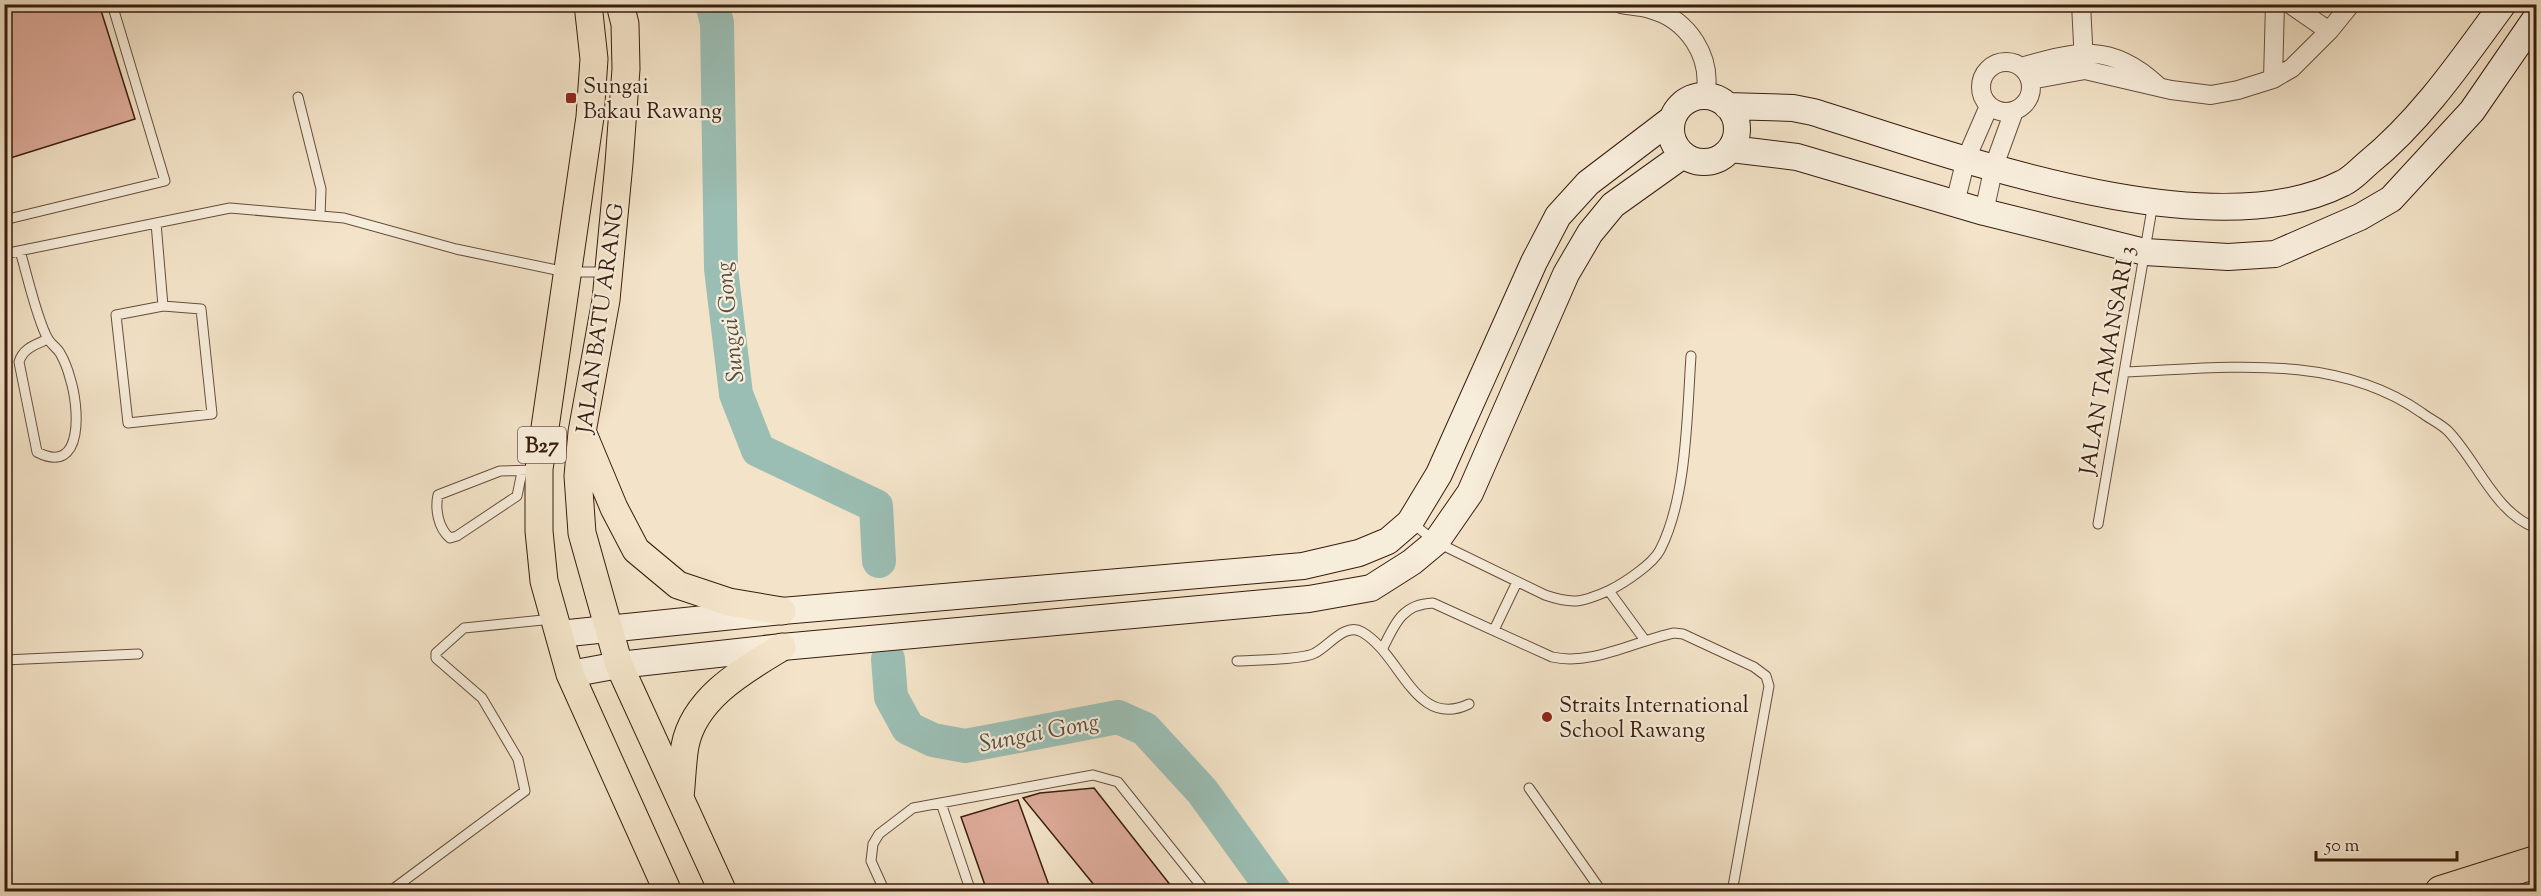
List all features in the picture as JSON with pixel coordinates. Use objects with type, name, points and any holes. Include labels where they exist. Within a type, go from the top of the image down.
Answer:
[{"type":"highway","points":[[2441,891],[2536,862]]},
{"type":"main road","name":"JALAN BATU ARANG","points":[[588,4],[594,60],[590,117],[566,272],[530,471],[544,581],[570,674],[668,891]]},
{"type":"main road","name":"JALAN BATU ARANG","points":[[620,4],[625,24],[626,69],[606,300],[582,432],[578,476],[582,533],[620,665],[723,891]]},
{"type":"main road","points":[[582,432],[614,508],[636,550],[678,585],[729,602],[782,611]]},
{"type":"main road","points":[[680,799],[685,744],[702,706],[747,668],[782,647]]},
{"type":"street","points":[[1621,4],[1650,9],[1667,16],[1675,20],[1694,38],[1703,55],[1708,84],[1716,101],[1736,122],[1737,131],[1731,149],[1714,161],[1692,161],[1683,155],[1671,139],[1672,119]]},
{"type":"street","points":[[2081,4],[2082,52],[2085,70]]},
{"type":"street","points":[[2273,79],[2275,4]]},
{"type":"street","points":[[2290,4],[2330,31]]},
{"type":"street","points":[[2026,74],[2030,96],[2021,108],[2001,112],[1989,106],[1981,91],[1984,75],[1989,68],[2005,62],[2026,74],[2085,70],[2138,84],[2157,85],[2171,90],[2211,95],[2273,79],[2292,68],[2330,31],[2351,4]]},
{"type":"street","points":[[556,626],[608,627],[1303,566],[1359,553],[1388,541],[1410,522],[1439,474],[1534,262],[1558,216],[1588,183],[1672,119],[1684,102],[1716,101],[1793,108],[1966,159],[2122,199],[2153,203],[2240,207],[2279,203],[2344,183],[2383,151],[2419,114],[2503,4]]},
{"type":"street","points":[[1731,149],[1797,157],[1984,212],[2145,252],[2228,257],[2275,254],[2360,218],[2391,199],[2472,111],[2536,18]]},
{"type":"street","points":[[2026,74],[2082,52],[2104,55],[2140,69],[2157,85]]},
{"type":"street","points":[[1955,203],[1966,159],[1989,106]]},
{"type":"street","points":[[1984,212],[1994,166],[2014,111]]},
{"type":"street","points":[[570,674],[620,665],[782,647],[1309,599],[1371,588],[1412,562],[1436,542],[1470,493],[1566,274],[1590,233],[1613,205],[1683,155]]},
{"type":"lane","points":[[4,220],[165,181],[112,4]]},
{"type":"lane","points":[[298,97],[321,189],[320,216]]},
{"type":"lane","name":"JALAN TAMANSARI 3","points":[[2098,524],[2153,203]]},
{"type":"lane","points":[[4,254],[230,208],[345,218],[456,249],[566,272],[608,272]]},
{"type":"lane","points":[[156,223],[163,306]]},
{"type":"lane","points":[[20,251],[48,339],[59,352],[70,379],[78,417],[71,448],[59,457],[49,458],[37,452],[19,362],[21,354],[28,348],[48,339]]},
{"type":"lane","points":[[163,306],[201,309],[213,414],[128,423],[116,315],[163,306]]},
{"type":"lane","points":[[1410,522],[1436,542],[1517,582],[1564,602],[1582,602],[1625,583],[1659,552],[1678,490],[1686,443],[1691,356]]},
{"type":"lane","points":[[2124,372],[2305,369],[2361,381],[2404,400],[2447,431],[2508,509],[2536,528]]},
{"type":"lane","points":[[500,471],[530,471],[517,496],[457,536],[450,538],[443,532],[436,505],[438,495],[500,471]]},
{"type":"lane","points":[[1494,630],[1517,582]]},
{"type":"lane","points":[[1609,591],[1644,639]]},
{"type":"lane","points":[[1383,648],[1396,621],[1418,603],[1433,603],[1552,657],[1569,661],[1590,657],[1644,639],[1674,633],[1683,634],[1754,667],[1766,676],[1769,686],[1732,891]]},
{"type":"lane","points":[[389,891],[525,791],[518,759],[482,698],[436,658],[436,653],[464,628],[556,626]]},
{"type":"lane","points":[[1237,661],[1312,655],[1344,631],[1360,631],[1383,648],[1422,700],[1441,711],[1458,709],[1469,704]]},
{"type":"lane","points":[[4,660],[138,654]]},
{"type":"lane","points":[[885,891],[871,861],[873,844],[879,834],[913,808],[1094,775],[1118,782],[1206,891]]},
{"type":"lane","points":[[1529,788],[1602,891]]},
{"type":"lane","points":[[941,803],[971,891]]},
{"type":"building","points":[[4,4],[99,4],[135,119],[4,160]]},
{"type":"building","points":[[1094,788],[1175,891],[1099,891],[1023,798],[1040,793]]},
{"type":"building","points":[[1018,800],[1051,891],[987,891],[961,817]]},
{"type":"waterway","name":"Sungai Gong","points":[[712,4],[717,23],[721,269],[736,394],[758,450],[876,506],[879,561]]},
{"type":"waterway","name":"Sungai Gong","points":[[888,659],[891,697],[908,728],[933,740],[965,746],[1118,717],[1145,729],[1202,791],[1275,892]]},
{"type":"place","name":"Sungai Bakau Rawang","points":[[571,98]]},
{"type":"place","name":"Straits International School Rawang","points":[[1547,717]]}]
